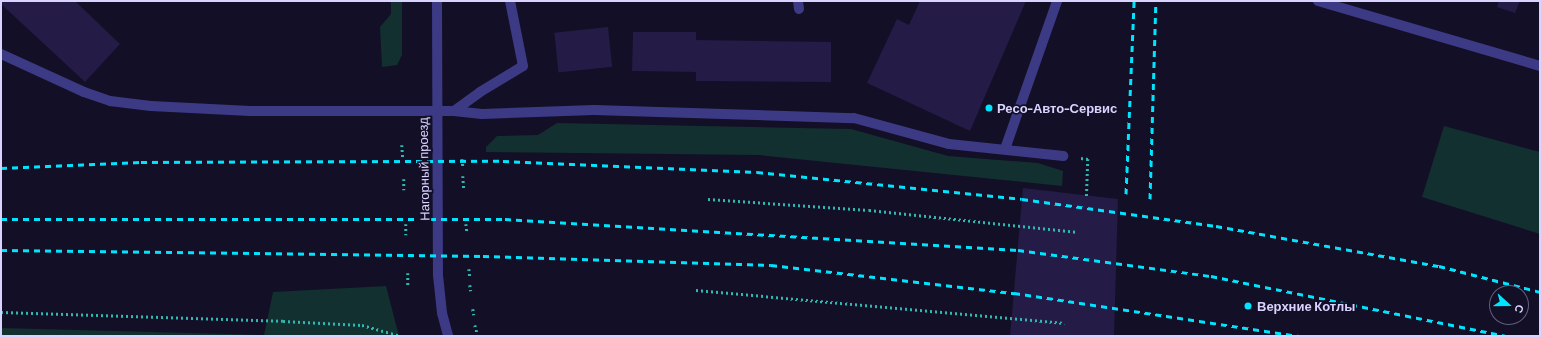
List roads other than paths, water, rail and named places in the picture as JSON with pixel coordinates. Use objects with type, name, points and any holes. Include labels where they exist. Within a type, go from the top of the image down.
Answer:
[{"type":"street","name":"Нагорный проезд","points":[[437,1],[436,111],[439,292],[448,336]]},
{"type":"street","points":[[454,111],[480,92],[523,66],[510,1]]},
{"type":"street","points":[[1005,150],[1057,1]]},
{"type":"street","points":[[1318,1],[1540,66]]},
{"type":"street","points":[[1,54],[84,92],[124,103],[250,111],[454,111],[482,114],[594,110],[854,118],[948,144],[1063,156]]},
{"type":"railway","points":[[1126,194],[1134,1]]},
{"type":"railway","points":[[1150,199],[1156,1]]},
{"type":"railway","points":[[1,168],[141,162],[503,161],[757,172],[1022,199],[1216,226],[1439,266],[1540,292]]},
{"type":"railway","points":[[1,219],[505,219],[1018,250],[1211,276],[1505,336]]},
{"type":"railway","points":[[1,250],[483,256],[771,265],[1014,293],[1299,336]]},
{"type":"place","name":"Ресо-Авто-Сервис","points":[[989,108]]},
{"type":"place","name":"Верхние Котлы","points":[[1248,306]]}]
